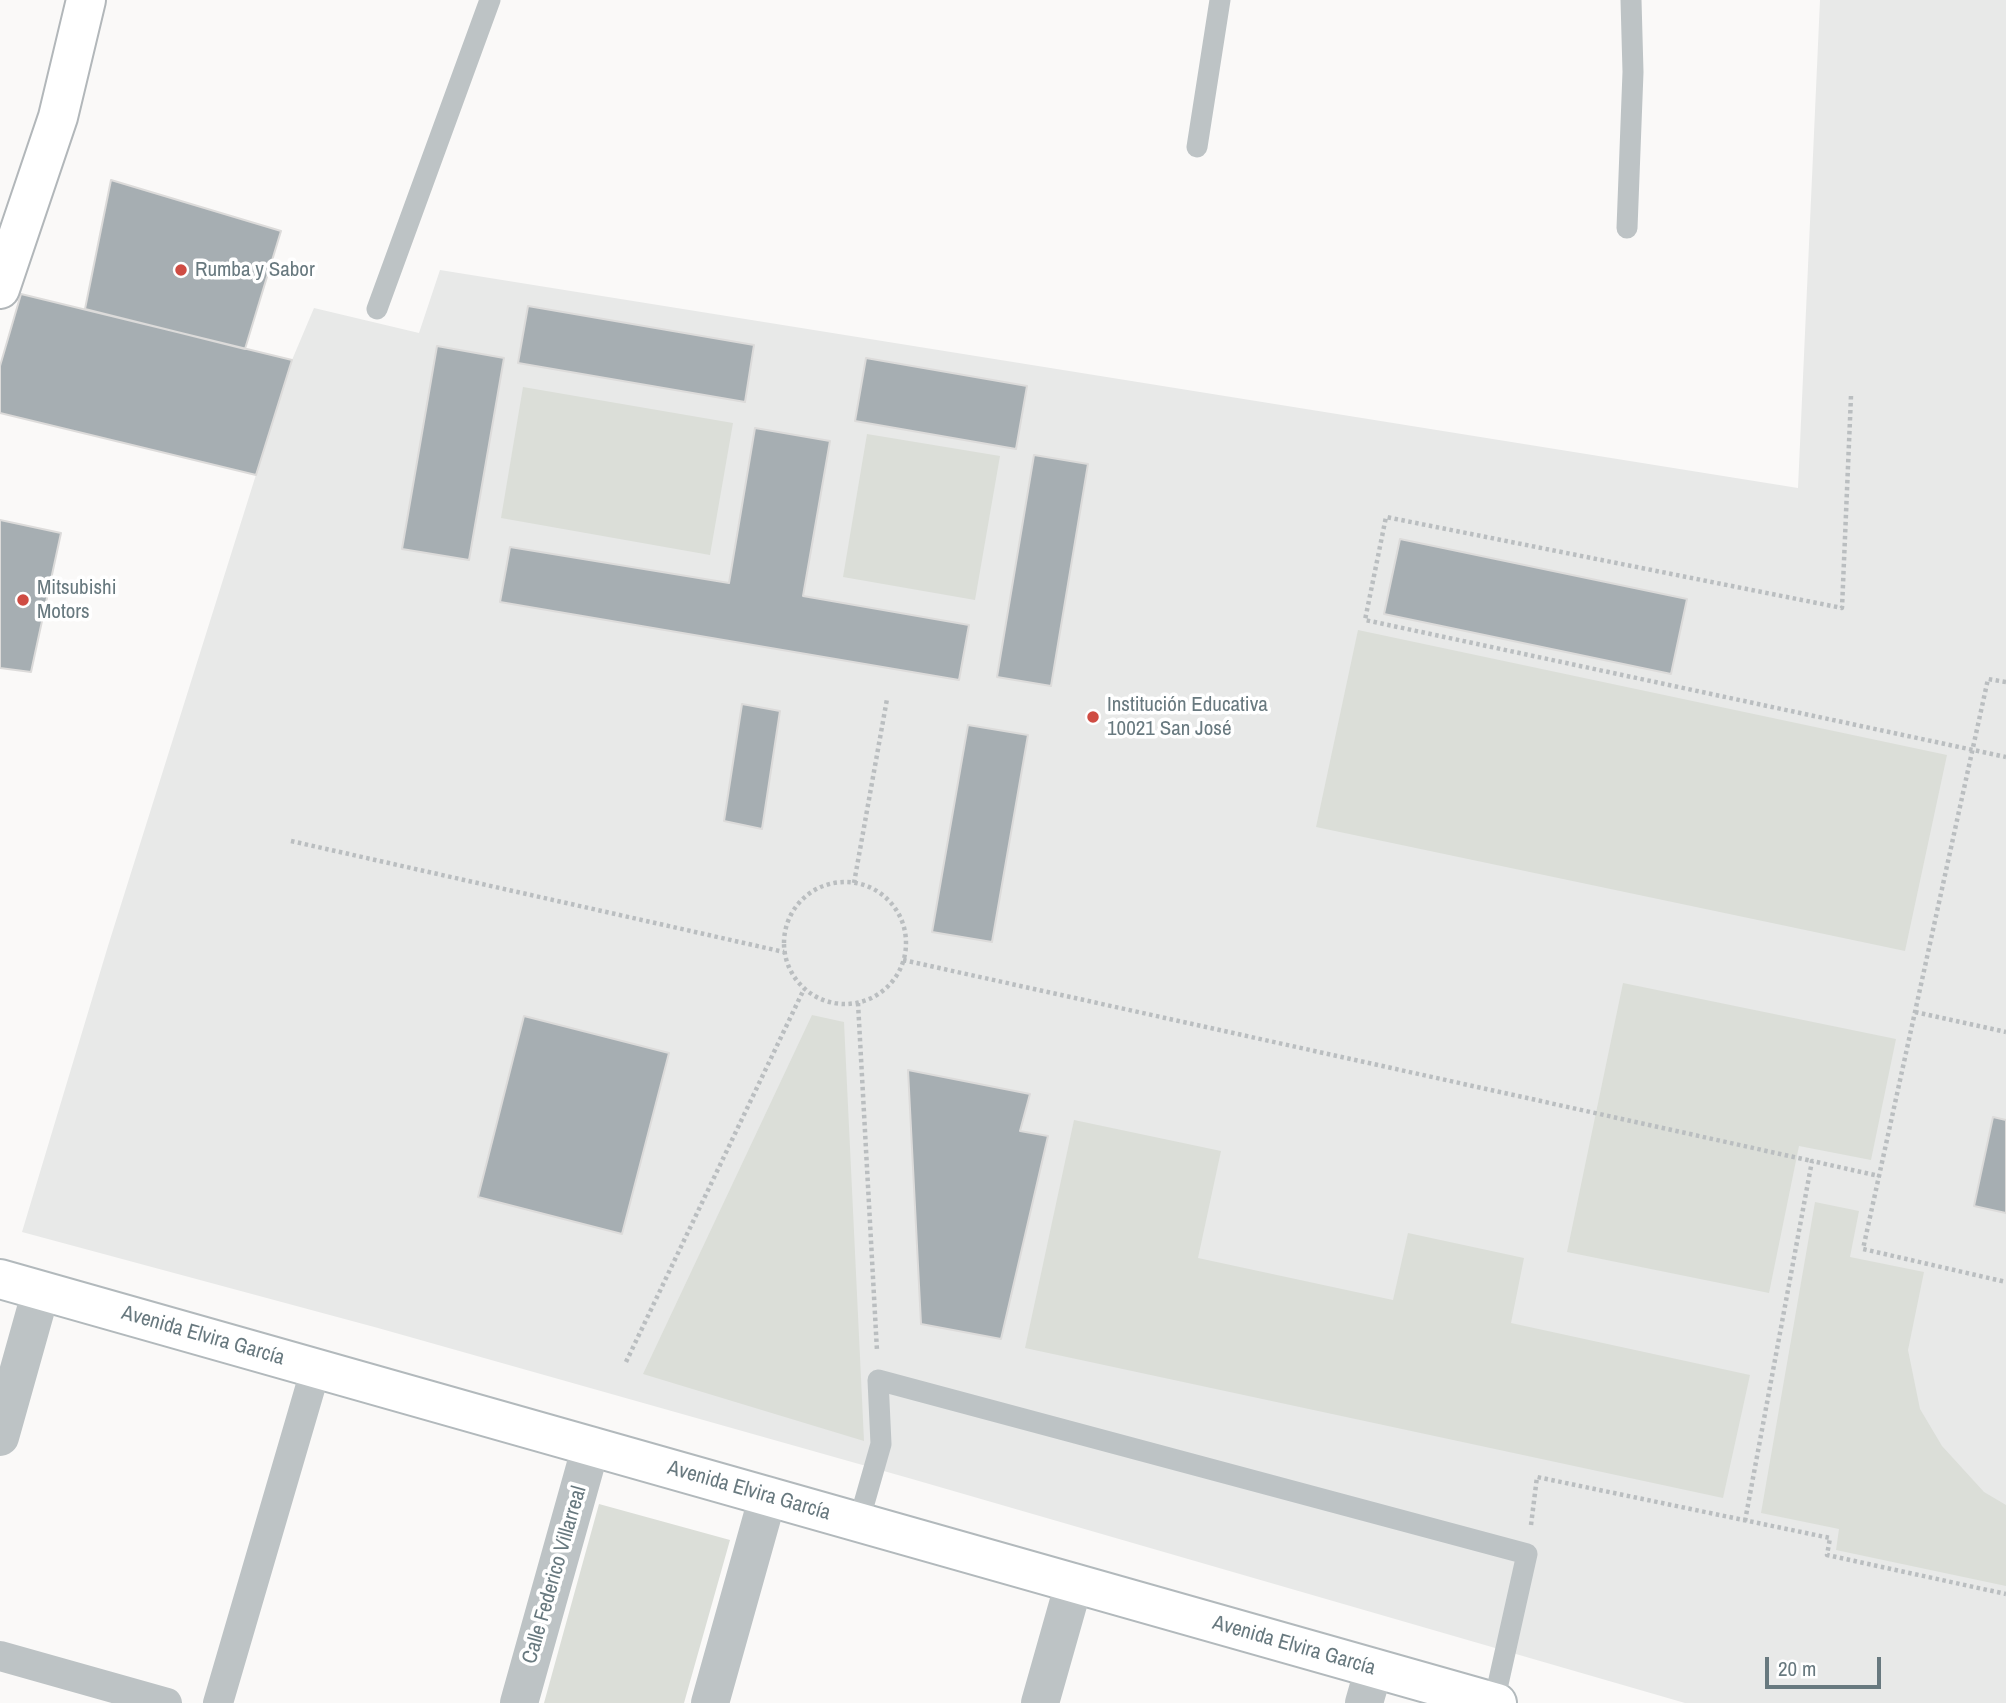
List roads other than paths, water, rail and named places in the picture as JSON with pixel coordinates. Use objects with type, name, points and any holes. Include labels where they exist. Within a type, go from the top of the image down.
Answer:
[{"type":"main road","points":[[0,289],[58,117],[86,0]]},
{"type":"main road","name":"Avenida Elvira García","points":[[0,1279],[1074,1583],[1369,1686],[1496,1702]]},
{"type":"street","points":[[0,1437],[41,1291]]},
{"type":"street","points":[[218,1703],[316,1368]]},
{"type":"street","name":"Calle Federico Villarreal","points":[[519,1703],[591,1446]]},
{"type":"street","points":[[710,1703],[768,1496]]},
{"type":"street","points":[[1040,1703],[1074,1583]]},
{"type":"street","points":[[0,1656],[167,1703]]},
{"type":"lane","points":[[377,309],[490,0]]},
{"type":"lane","points":[[1197,148],[1220,0]]},
{"type":"lane","points":[[1627,228],[1633,72],[1631,0]]},
{"type":"lane","points":[[859,1521],[881,1444],[878,1380],[1527,1554],[1496,1702]]},
{"type":"place","name":"Rumba y Sabor","points":[[181,270]]},
{"type":"place","name":"Mitsubishi Motors","points":[[23,600]]},
{"type":"place","name":"Institución Educativa 10021 San José","points":[[1093,717]]}]
